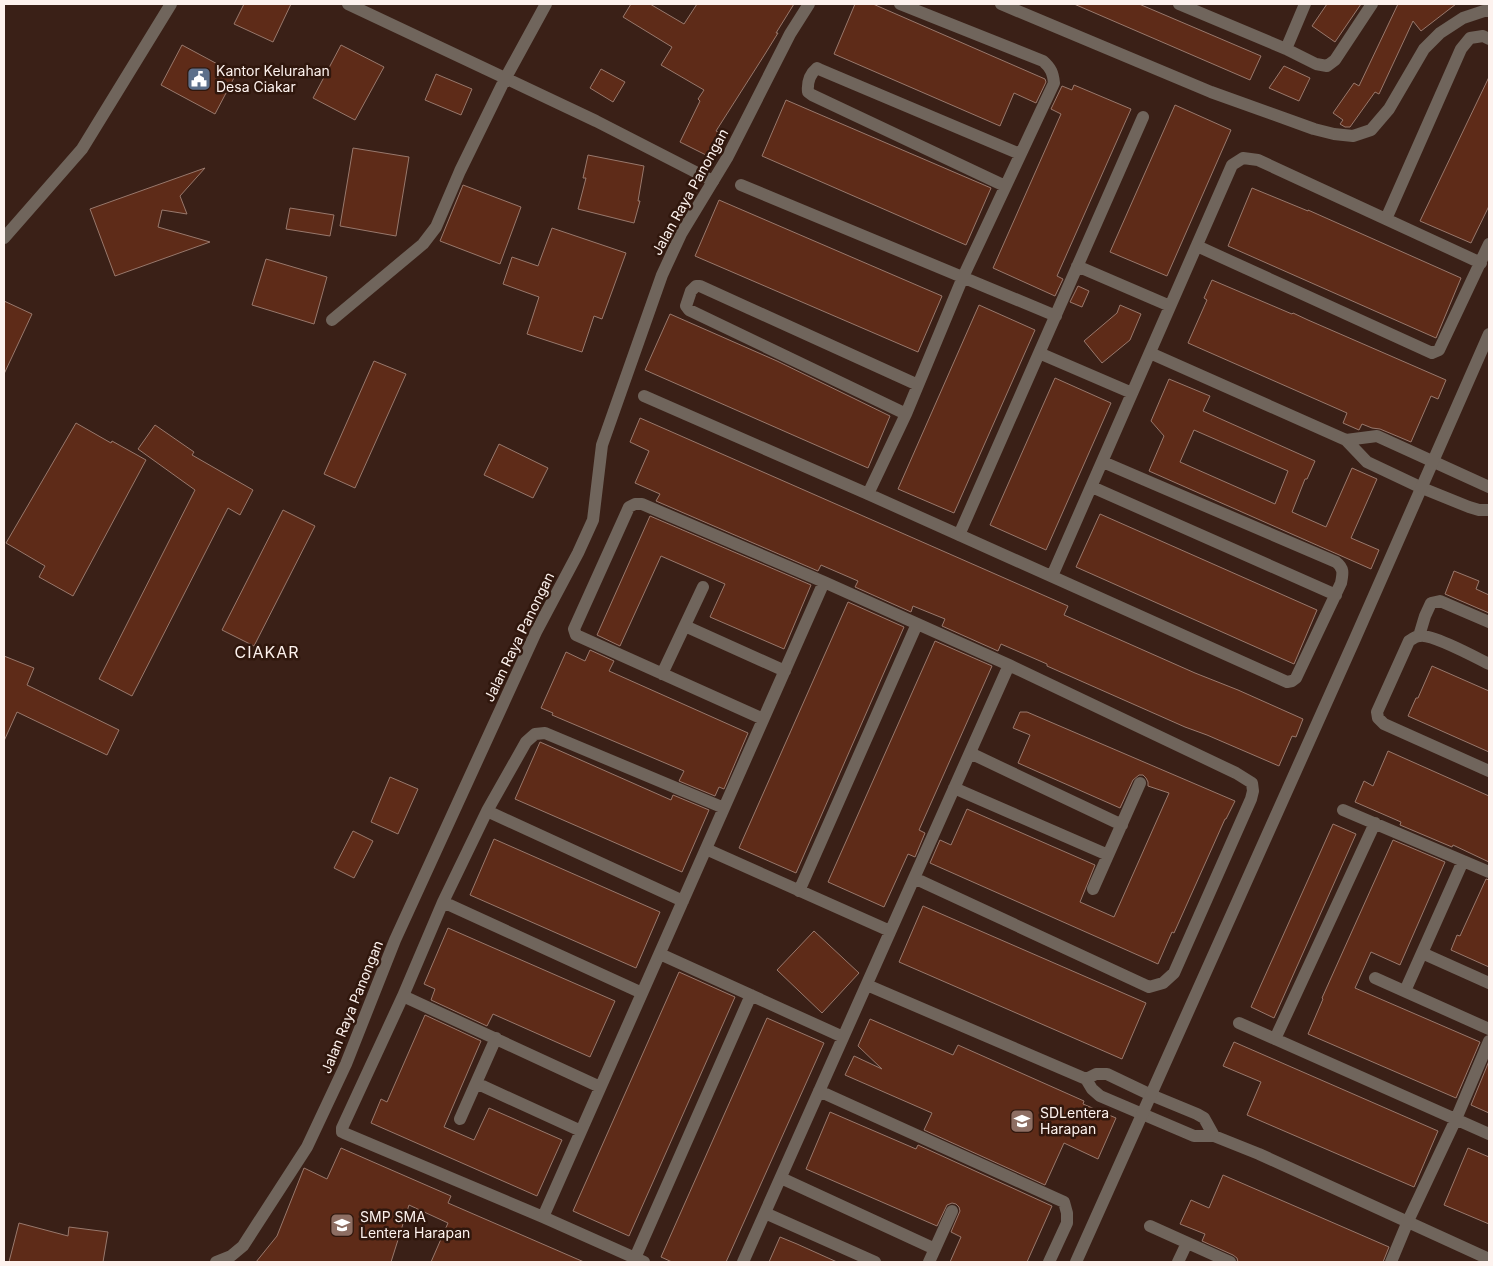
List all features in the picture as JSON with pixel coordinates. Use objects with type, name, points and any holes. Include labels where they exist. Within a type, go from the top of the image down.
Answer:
[{"type":"street","points":[[4,238],[82,149],[171,4]]},
{"type":"street","points":[[348,4],[596,121],[713,181]]},
{"type":"street","points":[[332,320],[422,244],[436,227],[460,171],[505,79],[546,4]]},
{"type":"street","name":"Jalan Raya Panongan","points":[[216,1262],[236,1253],[248,1238],[307,1148],[346,1064],[396,940],[536,632],[578,553],[593,520],[602,445],[658,285],[681,234],[727,158],[790,34],[809,4]]},
{"type":"street","points":[[868,494],[906,414],[963,277],[1054,83],[1050,67],[1043,61],[900,4]]},
{"type":"street","points":[[1001,4],[1210,92],[1314,129],[1353,136],[1371,130],[1389,109],[1424,49],[1440,33],[1463,18],[1489,11]]},
{"type":"street","points":[[1178,4],[1286,49],[1316,64],[1327,66],[1335,60],[1372,4]]},
{"type":"street","points":[[1286,49],[1305,4]]},
{"type":"street","points":[[1386,219],[1461,49],[1470,38],[1483,36],[1489,39]]},
{"type":"street","points":[[1005,186],[808,92],[808,80],[812,72],[817,68],[1020,154]]},
{"type":"street","points":[[959,535],[1143,117]]},
{"type":"street","points":[[1052,576],[1232,165],[1243,158],[1258,160],[1481,262]]},
{"type":"street","points":[[741,185],[1056,316]]},
{"type":"street","points":[[1197,246],[1432,353],[1439,350],[1489,244]]},
{"type":"street","points":[[1077,266],[1170,306]]},
{"type":"street","points":[[906,414],[689,310],[686,306],[692,291],[696,286],[700,286],[918,385]]},
{"type":"street","points":[[1076,1262],[1489,334]]},
{"type":"street","points":[[1039,353],[1132,393]]},
{"type":"street","points":[[1150,353],[1346,440],[1367,462],[1422,488],[1468,507],[1478,510],[1489,510]]},
{"type":"street","points":[[644,396],[868,494],[1286,682],[1296,678],[1341,583],[1343,570],[1341,566],[1336,562],[1103,462]]},
{"type":"street","points":[[1346,440],[1378,436],[1433,463],[1485,485]]},
{"type":"street","points":[[1092,487],[1336,595]]},
{"type":"street","points":[[763,719],[576,635],[574,629],[629,507],[642,504],[824,582],[1009,665],[1236,773],[1252,783],[1251,799],[1174,973],[1163,983],[1150,987],[914,878]]},
{"type":"street","points":[[542,1217],[824,582]]},
{"type":"street","points":[[662,674],[703,587]]},
{"type":"street","points":[[1419,636],[1431,603],[1440,601],[1489,622]]},
{"type":"street","points":[[799,891],[917,624]]},
{"type":"street","points":[[685,626],[785,671]]},
{"type":"street","points":[[1489,664],[1432,638],[1419,636],[1409,641],[1378,706],[1377,712],[1378,718],[1384,724],[1489,771]]},
{"type":"street","points":[[743,1262],[1009,665]]},
{"type":"street","points":[[724,808],[545,733],[535,734],[526,742],[487,811],[443,902],[403,996],[342,1128],[342,1132],[639,1260],[751,995]]},
{"type":"street","points":[[970,753],[1122,825]]},
{"type":"street","points":[[1093,889],[1140,783]]},
{"type":"street","points":[[954,788],[1108,855]]},
{"type":"street","points":[[1343,810],[1489,872]]},
{"type":"street","points":[[487,811],[682,901]]},
{"type":"street","points":[[1275,1039],[1375,823]]},
{"type":"street","points":[[706,849],[890,931]]},
{"type":"street","points":[[1405,991],[1463,860]]},
{"type":"street","points":[[443,902],[642,993]]},
{"type":"street","points":[[1422,953],[1489,983]]},
{"type":"street","points":[[660,954],[843,1037]]},
{"type":"street","points":[[1374,978],[1489,1029]]},
{"type":"street","points":[[867,985],[1086,1079],[1092,1089],[1100,1096],[1194,1136],[1214,1136],[1259,1154],[1408,1220],[1489,1259]]},
{"type":"street","points":[[403,996],[600,1087]]},
{"type":"street","points":[[1239,1023],[1489,1134]]},
{"type":"street","points":[[460,1119],[496,1038]]},
{"type":"street","points":[[1391,1262],[1489,1041]]},
{"type":"street","points":[[1086,1079],[1096,1074],[1107,1074],[1197,1114],[1204,1118],[1214,1136]]},
{"type":"street","points":[[476,1083],[581,1131]]},
{"type":"street","points":[[819,1091],[1064,1202],[1067,1213],[1066,1223],[1049,1262]]},
{"type":"street","points":[[780,1178],[935,1249]]},
{"type":"street","points":[[929,1262],[952,1211]]},
{"type":"street","points":[[765,1213],[875,1262]]},
{"type":"street","points":[[1150,1226],[1230,1262]]},
{"type":"street","points":[[1178,1262],[1187,1243]]},
{"type":"building","points":[[244,4],[291,4],[273,42],[234,24]]},
{"type":"building","points":[[631,4],[650,4],[684,24],[697,4],[794,4],[776,33],[778,33],[716,131],[723,135],[712,158],[680,142],[700,101],[698,99],[704,90],[661,65],[672,47],[623,17]]},
{"type":"building","points":[[855,4],[873,4],[1045,79],[1046,82],[1036,103],[1014,93],[1000,126],[834,54]]},
{"type":"building","points":[[1074,4],[1139,4],[1261,56],[1250,80]]},
{"type":"building","points":[[1327,4],[1361,4],[1335,42],[1312,26]]},
{"type":"building","points":[[1398,4],[1456,4],[1421,31],[1413,21],[1379,94],[1375,92],[1350,127],[1345,127],[1340,124],[1343,120],[1333,113],[1354,83],[1359,86]]},
{"type":"building","name":"Kantor Kelurahan Desa Ciakar","points":[[182,45],[236,74],[215,114],[161,85]]},
{"type":"building","points":[[341,45],[384,67],[355,120],[313,98]]},
{"type":"building","points":[[1284,66],[1310,78],[1299,101],[1269,88]]},
{"type":"building","points":[[601,69],[625,82],[613,102],[590,88]]},
{"type":"building","points":[[436,74],[472,89],[461,115],[425,100]]},
{"type":"building","points":[[1489,77],[1489,206],[1471,243],[1420,221]]},
{"type":"building","points":[[1074,85],[1131,109],[1057,276],[1063,279],[1055,296],[993,268],[1061,114],[1051,109],[1062,86],[1072,90]]},
{"type":"building","points":[[786,100],[991,188],[966,245],[762,156]]},
{"type":"building","points":[[1175,105],[1231,130],[1167,276],[1110,252]]},
{"type":"building","points":[[353,148],[409,157],[396,236],[340,226]]},
{"type":"building","points":[[588,155],[644,166],[638,201],[640,201],[634,223],[578,209],[586,178],[583,178]]},
{"type":"building","points":[[205,168],[180,196],[187,214],[162,210],[158,227],[210,242],[115,276],[90,209]]},
{"type":"building","points":[[463,185],[521,207],[500,264],[440,241]]},
{"type":"building","points":[[1252,188],[1308,210],[1461,278],[1436,338],[1228,246]]},
{"type":"building","points":[[719,200],[942,296],[918,352],[695,256]]},
{"type":"building","points":[[290,208],[334,215],[330,236],[286,229]]},
{"type":"building","points":[[552,228],[626,253],[602,319],[594,316],[582,352],[527,334],[539,297],[503,284],[512,257],[538,266]]},
{"type":"building","points":[[266,259],[327,277],[314,324],[252,305]]},
{"type":"building","points":[[1212,280],[1446,380],[1438,399],[1431,396],[1411,442],[1380,429],[1362,424],[1359,430],[1343,423],[1347,413],[1188,343],[1207,300],[1204,298]]},
{"type":"building","points":[[1078,286],[1089,291],[1082,307],[1070,302]]},
{"type":"building","points":[[4,301],[32,314],[4,374]]},
{"type":"building","points":[[979,305],[1035,330],[954,513],[898,489]]},
{"type":"building","points":[[1120,305],[1141,314],[1130,340],[1102,363],[1084,341],[1117,313]]},
{"type":"building","points":[[670,314],[777,361],[890,416],[868,468],[645,370]]},
{"type":"building","points":[[374,361],[406,374],[355,488],[324,474]]},
{"type":"building","points":[[1055,378],[1111,403],[1046,550],[990,525]]},
{"type":"building","points":[[1169,379],[1210,396],[1203,411],[1315,461],[1307,479],[1305,479],[1292,512],[1326,527],[1352,468],[1377,479],[1351,538],[1379,550],[1371,569],[1149,471],[1164,436],[1151,421]],"holes":[[[1194,430],[1288,471],[1275,504],[1180,462]]]},
{"type":"building","points":[[640,418],[1068,606],[1064,615],[1303,719],[1296,737],[1292,736],[1279,766],[1185,727],[1001,644],[998,651],[942,626],[945,619],[913,606],[911,612],[855,587],[858,581],[821,565],[818,571],[656,501],[660,494],[635,483],[649,451],[630,442]]},
{"type":"building","points":[[76,423],[146,460],[73,596],[39,577],[45,566],[6,543]]},
{"type":"building","points":[[155,425],[194,452],[192,455],[253,490],[240,515],[228,508],[132,696],[99,679],[195,490],[138,449]]},
{"type":"building","points":[[499,444],[548,468],[533,498],[484,475]]},
{"type":"building","points":[[283,510],[315,526],[254,646],[222,630]]},
{"type":"building","points":[[1100,514],[1317,610],[1294,664],[1076,567]]},
{"type":"building","points":[[650,516],[811,585],[784,649],[710,617],[725,584],[661,556],[620,646],[597,635]]},
{"type":"building","points":[[1454,571],[1479,581],[1476,589],[1489,595],[1489,613],[1445,594]]},
{"type":"building","points":[[848,602],[904,627],[796,873],[739,848]]},
{"type":"building","points":[[935,641],[992,666],[919,830],[925,833],[915,857],[908,854],[884,907],[828,882]]},
{"type":"building","points":[[590,650],[614,661],[609,671],[748,733],[724,789],[719,787],[715,796],[679,781],[684,771],[552,715],[553,713],[541,708],[566,652],[585,661]]},
{"type":"building","points":[[4,656],[34,668],[27,685],[119,730],[107,755],[17,712],[4,741]]},
{"type":"building","points":[[1432,666],[1489,691],[1489,752],[1408,716]]},
{"type":"building","points":[[1020,712],[1027,712],[1235,801],[1158,964],[930,863],[940,840],[951,845],[967,809],[1095,865],[1080,902],[1114,917],[1169,793],[1148,786],[1146,778],[1143,775],[1139,775],[1133,780],[1120,808],[1018,763],[1030,735],[1013,728]]},
{"type":"building","points":[[540,742],[671,800],[673,795],[709,810],[682,872],[515,799]]},
{"type":"building","points":[[1388,751],[1489,796],[1489,862],[1453,845],[1452,847],[1400,825],[1401,822],[1355,802],[1364,781],[1373,786]]},
{"type":"building","points":[[390,777],[418,789],[398,834],[371,822]]},
{"type":"building","points":[[1333,824],[1356,834],[1274,1018],[1251,1007]]},
{"type":"building","points":[[353,831],[373,841],[354,878],[334,868]]},
{"type":"building","points":[[494,839],[660,912],[636,968],[470,895]]},
{"type":"building","points":[[1393,840],[1445,862],[1400,965],[1371,952],[1355,988],[1480,1042],[1456,1098],[1308,1034],[1322,998]]},
{"type":"building","points":[[1486,879],[1489,880],[1489,967],[1451,950],[1457,935],[1460,936]]},
{"type":"building","points":[[923,906],[1146,1003],[1122,1059],[899,962]]},
{"type":"building","points":[[448,928],[615,1001],[590,1057],[493,1014],[487,1026],[431,1000],[435,989],[424,984]]},
{"type":"building","points":[[814,931],[859,973],[822,1013],[777,970]]},
{"type":"building","points":[[679,972],[735,997],[629,1236],[573,1211]]},
{"type":"building","points":[[425,1015],[481,1041],[444,1127],[474,1140],[489,1108],[562,1140],[537,1196],[371,1123],[381,1099],[387,1102]]},
{"type":"building","points":[[767,1018],[824,1043],[726,1262],[672,1262],[661,1257]]},
{"type":"building","name":"SDLentera Harapan","points":[[870,1019],[953,1055],[958,1045],[1084,1101],[1083,1104],[1116,1118],[1098,1159],[1064,1143],[1045,1185],[924,1130],[932,1113],[845,1075],[854,1056],[882,1069],[858,1046]]},
{"type":"building","points":[[1234,1042],[1438,1131],[1414,1187],[1247,1115],[1261,1082],[1223,1066]]},
{"type":"building","points":[[1489,1061],[1489,1113],[1471,1105]]},
{"type":"building","points":[[830,1112],[916,1149],[918,1145],[1052,1206],[1027,1262],[950,1262],[961,1237],[951,1232],[960,1211],[956,1204],[947,1205],[937,1226],[806,1169]]},
{"type":"building","points":[[341,1148],[451,1196],[448,1203],[584,1262],[431,1262],[448,1223],[409,1205],[391,1262],[256,1262],[277,1236],[304,1168],[327,1179]]},
{"type":"building","points":[[1468,1148],[1489,1157],[1489,1224],[1444,1205]]},
{"type":"building","points":[[1223,1175],[1389,1247],[1383,1262],[1238,1262],[1237,1258],[1233,1255],[1202,1241],[1205,1234],[1180,1224],[1191,1200],[1209,1208]]},
{"type":"building","points":[[19,1223],[68,1236],[69,1227],[108,1232],[103,1262],[9,1262]]},
{"type":"building","points":[[780,1237],[797,1244],[837,1262],[769,1262]]},
{"type":"place","name":"Kantor Kelurahan Desa Ciakar","points":[[199,79]]},
{"type":"place","name":"SDLentera Harapan","points":[[1022,1121]]},
{"type":"place","name":"SMP SMA Lentera Harapan","points":[[342,1225]]},
{"type":"district","name":"CIAKAR","points":[[267,652]]}]
